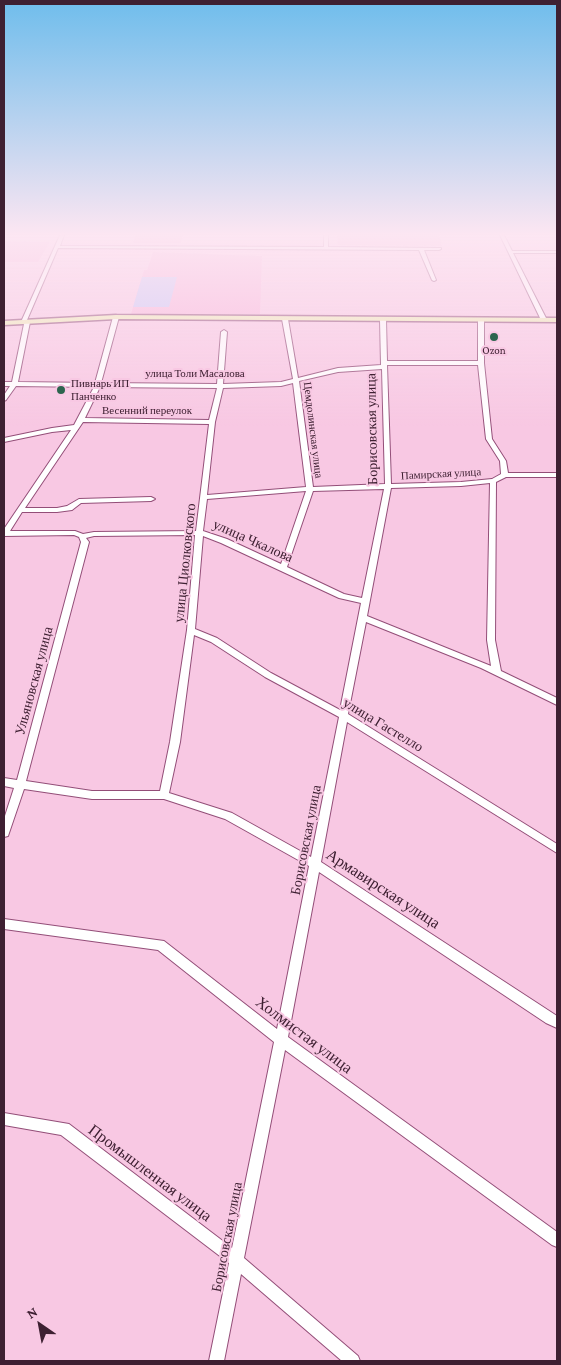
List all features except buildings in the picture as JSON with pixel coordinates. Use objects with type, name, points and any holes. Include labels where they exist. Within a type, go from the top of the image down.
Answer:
[{"type":"street","points":[[4,399],[15,383],[26,322],[35,299]]},
{"type":"street","points":[[533,299],[544,320]]},
{"type":"street","points":[[4,533],[79,424],[97,386],[116,317]]},
{"type":"street","points":[[4,323],[116,317],[557,320]]},
{"type":"street","name":"Цемдолинская улица","points":[[283,569],[310,489],[296,380],[285,319]]},
{"type":"street","name":"Борисовская улица","points":[[216,1361],[282,1040],[388,486],[383,320]]},
{"type":"street","points":[[482,320],[481,363],[490,439],[503,461],[506,475]]},
{"type":"street","name":"улица Циолковского","points":[[164,795],[175,742],[191,630],[212,422],[220,386],[224,332]]},
{"type":"street","name":"улица Толи Масалова","points":[[4,384],[220,386],[281,384],[338,370],[384,365],[481,363]]},
{"type":"street","name":"Весенний переулок","points":[[4,440],[79,424],[212,422]]},
{"type":"street","name":"Памирская улица","points":[[204,497],[310,489],[493,481],[506,475],[557,475]]},
{"type":"street","points":[[493,481],[491,640],[497,673]]},
{"type":"street","points":[[20,510],[57,510],[69,508],[79,501],[151,499]]},
{"type":"street","name":"улица Чкалова","points":[[4,533],[75,534],[82,536],[201,533],[224,541],[342,596],[366,601]]},
{"type":"street","name":"Ульяновская улица","points":[[4,833],[20,785],[85,542],[82,536]]},
{"type":"street","points":[[362,616],[497,673],[557,702]]},
{"type":"street","name":"улица Гастелло","points":[[191,630],[214,640],[268,675],[344,716],[557,849]]},
{"type":"street","name":"Армавирская улица","points":[[4,782],[92,794],[164,795],[228,816],[315,864],[550,1020],[557,1022]]},
{"type":"street","name":"Холмистая улица","points":[[4,924],[160,945],[282,1040],[557,1240]]},
{"type":"street","name":"Промышленная улица","points":[[4,1119],[64,1129],[236,1260],[353,1361]]},
{"type":"shaded area","points":[[135,299],[171,299],[169,307],[133,307]]},
{"type":"shaded area","points":[[136,299],[261,299],[260,314],[131,314]]},
{"type":"place","name":"Ozon","points":[[494,337]]},
{"type":"place","name":"Пивнарь ИП Панченко","points":[[61,390]]}]
